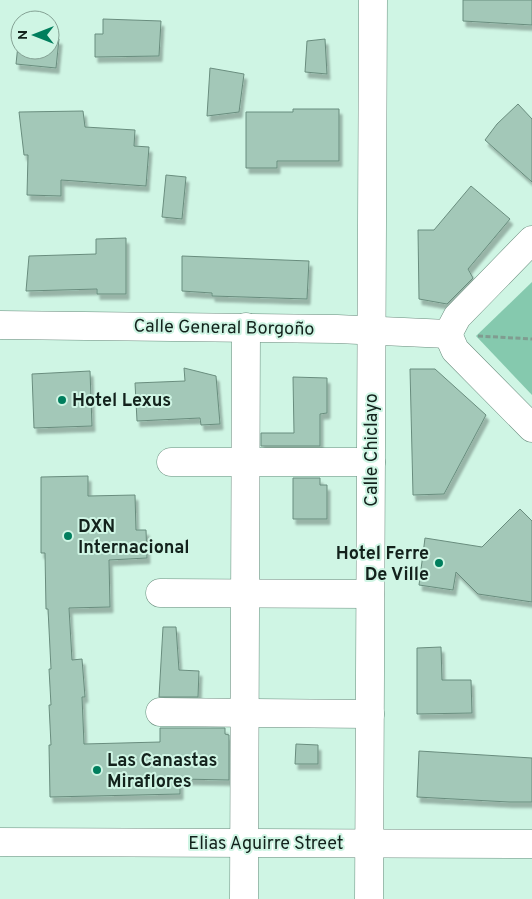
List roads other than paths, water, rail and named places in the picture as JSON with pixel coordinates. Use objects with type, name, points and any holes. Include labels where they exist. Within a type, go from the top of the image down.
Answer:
[{"type":"street","name":"Calle Chiclayo","points":[[369,899],[373,0]]},
{"type":"street","points":[[532,240],[457,317],[448,334],[456,350],[532,428]]},
{"type":"street","name":"Calle General Borgoño","points":[[0,325],[246,327],[448,334]]},
{"type":"street","points":[[244,899],[246,327]]},
{"type":"street","points":[[171,462],[371,462]]},
{"type":"street","points":[[160,593],[370,594]]},
{"type":"street","points":[[160,712],[370,714]]},
{"type":"street","name":"Elias Aguirre Street","points":[[0,842],[532,844]]},
{"type":"place","name":"Hotel Lexus","points":[[62,400]]},
{"type":"place","name":"DXN Internacional","points":[[68,536]]},
{"type":"place","name":"Hotel Ferre De Ville","points":[[439,563]]},
{"type":"place","name":"Las Canastas Miraflores","points":[[97,770]]}]
